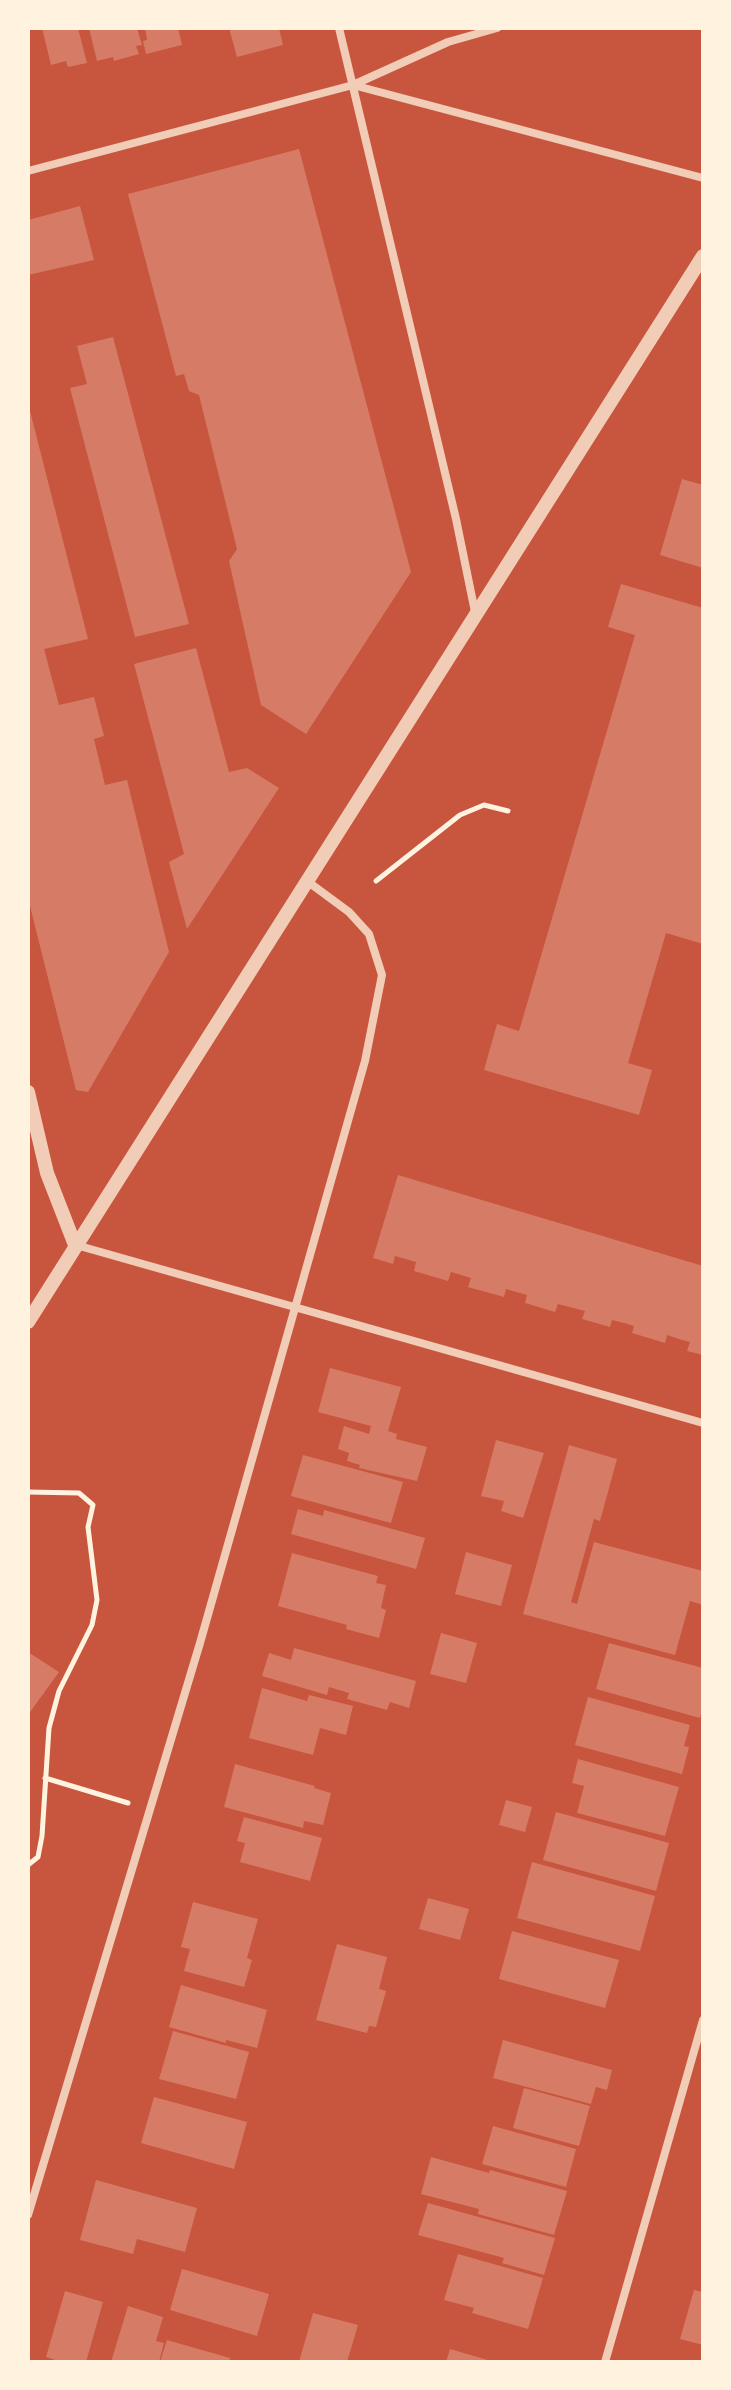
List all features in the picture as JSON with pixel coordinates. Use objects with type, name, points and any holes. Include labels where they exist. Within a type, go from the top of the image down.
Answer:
[{"type":"street","points":[[339,28],[456,519],[475,613]]},
{"type":"street","points":[[28,171],[353,85],[448,42],[497,28]]},
{"type":"street","points":[[353,85],[703,178]]},
{"type":"street","points":[[28,1322],[703,256]]},
{"type":"street","points":[[28,2215],[200,1643],[365,1061],[382,975],[369,934],[349,912],[306,881]]},
{"type":"street","points":[[28,1092],[47,1173],[75,1245]]},
{"type":"street","points":[[75,1245],[703,1423]]},
{"type":"street","points":[[605,2362],[703,2020]]},
{"type":"path","points":[[376,881],[460,815],[484,805],[508,811]]},
{"type":"path","points":[[28,1492],[79,1493],[93,1505],[88,1527],[97,1600],[92,1625],[59,1691],[49,1728],[42,1836],[38,1857],[28,1865]]},
{"type":"path","points":[[45,1778],[150,1809]]},
{"type":"building","points":[[42,28],[78,28],[87,63],[68,67],[66,61],[51,65]]},
{"type":"building","points":[[89,28],[137,28],[142,45],[136,46],[139,54],[114,61],[113,57],[97,61]]},
{"type":"building","points":[[145,28],[178,28],[182,45],[146,54],[143,41],[147,40]]},
{"type":"building","points":[[229,28],[279,28],[283,45],[237,57]]},
{"type":"building","points":[[299,149],[411,572],[306,734],[261,705],[229,561],[237,549],[199,395],[189,391],[184,374],[176,376],[128,194]]},
{"type":"building","points":[[80,206],[94,260],[28,275],[28,220]]},
{"type":"building","points":[[113,337],[189,624],[135,637],[70,388],[87,384],[77,346]]},
{"type":"building","points":[[28,403],[88,639],[44,649],[59,705],[94,697],[104,736],[94,739],[105,785],[127,780],[169,952],[88,1092],[76,1090],[28,898]]},
{"type":"building","points":[[682,479],[703,485],[703,568],[660,555]]},
{"type":"building","points":[[621,584],[703,608],[703,944],[666,933],[628,1063],[652,1070],[639,1115],[484,1070],[497,1024],[519,1031],[635,635],[608,627]]},
{"type":"building","points":[[196,648],[229,772],[247,768],[279,788],[187,929],[169,862],[184,854],[134,664]]},
{"type":"building","points":[[398,1175],[703,1266],[703,1355],[687,1351],[690,1342],[667,1335],[665,1343],[632,1333],[634,1326],[624,1323],[612,1320],[610,1327],[582,1319],[585,1311],[558,1304],[555,1312],[525,1303],[527,1295],[506,1289],[504,1297],[468,1287],[471,1278],[451,1272],[448,1281],[414,1271],[416,1262],[395,1256],[393,1264],[373,1258]]},
{"type":"building","points":[[330,1368],[401,1387],[388,1431],[397,1434],[396,1439],[427,1447],[417,1481],[359,1468],[360,1465],[347,1461],[349,1453],[338,1449],[344,1426],[369,1434],[371,1426],[318,1412]]},
{"type":"building","points":[[496,1440],[544,1453],[523,1518],[501,1511],[504,1501],[481,1496]]},
{"type":"building","points":[[569,1445],[617,1459],[600,1521],[594,1519],[571,1602],[577,1604],[594,1542],[703,1571],[703,1605],[690,1601],[675,1655],[523,1614]]},
{"type":"building","points":[[303,1455],[403,1482],[391,1523],[291,1496]]},
{"type":"building","points":[[298,1509],[323,1516],[324,1510],[425,1538],[416,1569],[291,1534]]},
{"type":"building","points":[[466,1552],[512,1565],[501,1606],[455,1594]]},
{"type":"building","points":[[292,1553],[378,1576],[376,1583],[386,1585],[381,1608],[386,1610],[379,1638],[346,1629],[347,1625],[278,1606]]},
{"type":"building","points":[[441,1633],[477,1643],[466,1683],[430,1674]]},
{"type":"building","points":[[609,1643],[703,1668],[700,1718],[596,1689]]},
{"type":"building","points":[[294,1648],[416,1681],[409,1708],[390,1702],[387,1710],[347,1699],[349,1693],[329,1687],[327,1695],[262,1676],[269,1653],[291,1660]]},
{"type":"building","points":[[28,1652],[59,1672],[28,1715]]},
{"type":"building","points":[[262,1688],[307,1701],[309,1695],[353,1706],[346,1735],[320,1728],[313,1755],[249,1738]]},
{"type":"building","points":[[588,1697],[690,1725],[684,1746],[689,1747],[682,1774],[575,1745]]},
{"type":"building","points":[[578,1759],[679,1787],[665,1836],[577,1813],[584,1786],[572,1783]]},
{"type":"building","points":[[235,1764],[331,1793],[323,1825],[304,1821],[303,1828],[224,1807]]},
{"type":"building","points":[[506,1800],[532,1807],[525,1832],[499,1825]]},
{"type":"building","points":[[556,1812],[669,1843],[656,1891],[543,1860]]},
{"type":"building","points":[[244,1817],[322,1838],[310,1881],[240,1862],[245,1843],[237,1841]]},
{"type":"building","points":[[532,1862],[655,1896],[640,1951],[517,1918]]},
{"type":"building","points":[[428,1898],[469,1909],[460,1940],[419,1929]]},
{"type":"building","points":[[193,1902],[258,1919],[247,1958],[252,1960],[244,1987],[184,1971],[190,1949],[181,1947]]},
{"type":"building","points":[[512,1931],[619,1960],[605,2008],[499,1979]]},
{"type":"building","points":[[337,1944],[387,1957],[379,1989],[386,1991],[376,2027],[369,2026],[367,2033],[316,2020]]},
{"type":"building","points":[[181,1985],[267,2010],[257,2048],[169,2027]]},
{"type":"building","points":[[173,2031],[249,2052],[236,2099],[159,2079]]},
{"type":"building","points":[[503,2040],[612,2070],[607,2090],[596,2087],[591,2104],[493,2078]]},
{"type":"building","points":[[524,2088],[590,2106],[579,2146],[513,2128]]},
{"type":"building","points":[[154,2097],[247,2122],[234,2169],[141,2143]]},
{"type":"building","points":[[493,2126],[576,2149],[566,2187],[482,2164]]},
{"type":"building","points":[[431,2157],[567,2191],[554,2235],[478,2214],[479,2209],[421,2194]]},
{"type":"building","points":[[96,2180],[197,2208],[185,2252],[137,2239],[133,2254],[80,2240]]},
{"type":"building","points":[[428,2203],[555,2238],[544,2275],[502,2263],[504,2258],[418,2235]]},
{"type":"building","points":[[458,2254],[543,2278],[528,2329],[472,2313],[474,2308],[444,2300]]},
{"type":"building","points":[[182,2269],[269,2294],[257,2336],[170,2310]]},
{"type":"building","points":[[694,2290],[703,2292],[703,2345],[680,2339]]},
{"type":"building","points":[[65,2291],[103,2302],[86,2362],[62,2362],[46,2357]]},
{"type":"building","points":[[128,2306],[163,2317],[156,2341],[164,2343],[159,2362],[111,2362]]},
{"type":"building","points":[[313,2313],[358,2325],[347,2362],[299,2362]]},
{"type":"building","points":[[167,2340],[230,2358],[229,2362],[160,2362]]},
{"type":"building","points":[[450,2349],[491,2361],[491,2362],[446,2362]]}]
